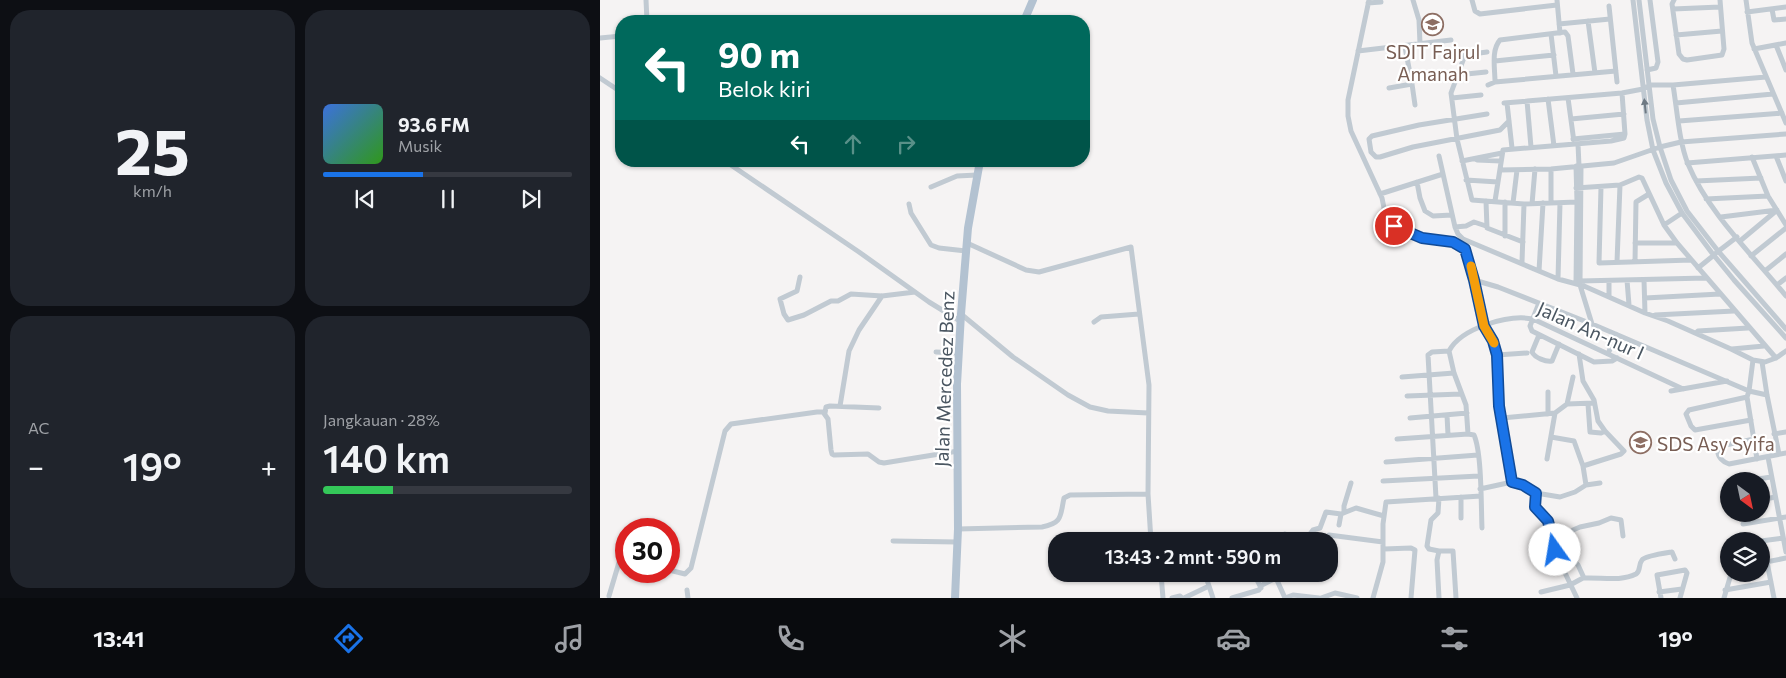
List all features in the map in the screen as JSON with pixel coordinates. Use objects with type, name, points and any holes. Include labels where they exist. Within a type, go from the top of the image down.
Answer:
[{"type":"main road","points":[[1027,15],[1034,0]]},
{"type":"main road","name":"Jalan Mercedez Benz","points":[[955,598],[958,542],[958,353],[968,228],[979,167]]},
{"type":"street","points":[[646,0],[647,15]]},
{"type":"street","points":[[1413,0],[1419,20],[1420,44]]},
{"type":"street","points":[[1472,0],[1475,12],[1480,14],[1557,3],[1560,33]]},
{"type":"street","points":[[1633,0],[1647,120],[1653,150],[1666,183],[1682,213],[1734,280],[1786,338]]},
{"type":"street","points":[[1639,0],[1653,119],[1670,180],[1687,211],[1715,254],[1739,276],[1786,329]]},
{"type":"street","points":[[1647,70],[1656,68],[1658,62],[1650,0]]},
{"type":"street","points":[[1674,0],[1672,2],[1679,54],[1683,59],[1687,60],[1721,56],[1724,50],[1720,0]]},
{"type":"street","points":[[1746,0],[1750,37],[1786,123]]},
{"type":"street","points":[[1381,2],[1368,1],[1349,95],[1348,120],[1353,136],[1380,194],[1385,216],[1391,224],[1422,238],[1453,242],[1462,246],[1467,253],[1484,326],[1493,341],[1497,355],[1498,392],[1512,482]]},
{"type":"street","points":[[1609,6],[1617,82]]},
{"type":"street","points":[[1673,9],[1720,7]]},
{"type":"street","points":[[1747,12],[1786,7]]},
{"type":"street","points":[[1772,9],[1774,20],[1786,19]]},
{"type":"street","points":[[1559,24],[1610,18]]},
{"type":"street","points":[[1588,21],[1595,73]]},
{"type":"street","points":[[1676,35],[1722,31]]},
{"type":"street","points":[[1495,82],[1496,47],[1500,40],[1566,32],[1568,34],[1573,74]]},
{"type":"street","points":[[1551,34],[1556,76]]},
{"type":"street","points":[[600,38],[615,37]]},
{"type":"street","points":[[1358,51],[1405,47],[1451,40]]},
{"type":"street","points":[[1754,49],[1786,43]]},
{"type":"street","points":[[1776,45],[1785,66]]},
{"type":"street","points":[[1405,47],[1415,105]]},
{"type":"street","points":[[1487,52],[1465,56],[1452,90],[1457,139],[1472,200],[1524,204],[1577,202]]},
{"type":"street","points":[[1495,61],[1554,55]]},
{"type":"street","points":[[1488,85],[1495,82],[1616,71]]},
{"type":"street","points":[[1457,75],[1486,72]]},
{"type":"street","points":[[1512,148],[1505,103],[1622,93],[1643,89],[1650,85],[1673,85],[1766,77]]},
{"type":"street","points":[[600,78],[615,88]]},
{"type":"street","points":[[1388,88],[1412,84]]},
{"type":"street","points":[[1673,85],[1681,142],[1687,163],[1696,181],[1706,199],[1786,296]]},
{"type":"street","points":[[1462,161],[1502,153],[1503,150],[1512,148],[1554,146],[1575,142],[1624,138],[1622,93]]},
{"type":"street","points":[[1676,103],[1773,94]]},
{"type":"street","points":[[1452,98],[1481,95]]},
{"type":"street","points":[[1568,98],[1579,166],[1578,283]]},
{"type":"street","points":[[1548,99],[1554,146]]},
{"type":"street","points":[[1527,101],[1532,147]]},
{"type":"street","points":[[1679,121],[1782,113]]},
{"type":"street","points":[[1487,114],[1372,136],[1369,139],[1372,154],[1378,157],[1413,147],[1500,130],[1509,121]]},
{"type":"street","points":[[1571,119],[1624,114]]},
{"type":"street","points":[[1500,170],[1551,169],[1618,162],[1681,142],[1786,134]]},
{"type":"street","points":[[1495,201],[1502,153]]},
{"type":"street","points":[[1687,163],[1786,155]]},
{"type":"street","points":[[1440,156],[1455,227],[1458,234],[1463,238],[1558,279],[1578,283],[1652,316],[1696,333],[1753,360],[1762,362],[1776,358],[1786,351]]},
{"type":"street","points":[[1776,156],[1786,181]]},
{"type":"street","points":[[1752,157],[1768,196],[1786,227],[1752,256]]},
{"type":"street","points":[[1472,159],[1502,161]]},
{"type":"street","points":[[734,167],[915,292],[960,318],[1068,395],[1090,407],[1108,412],[1148,413]]},
{"type":"street","points":[[1532,204],[1535,169]]},
{"type":"street","points":[[1551,169],[1551,203]]},
{"type":"street","points":[[1513,202],[1518,170]]},
{"type":"street","points":[[1380,194],[1443,174]]},
{"type":"street","points":[[931,187],[957,176],[977,175]]},
{"type":"street","points":[[1579,188],[1620,185],[1641,178],[1664,225],[1677,243],[1748,328],[1776,358]]},
{"type":"street","points":[[1696,181],[1761,178]]},
{"type":"street","points":[[1466,180],[1498,182]]},
{"type":"street","points":[[1417,182],[1425,211],[1433,216],[1452,215]]},
{"type":"street","points":[[1617,262],[1620,185]]},
{"type":"street","points":[[1601,187],[1598,262],[1601,264],[1691,260]]},
{"type":"street","points":[[1579,188],[1577,202],[1578,283],[1592,324]]},
{"type":"street","points":[[1635,262],[1636,202],[1649,194]]},
{"type":"street","points":[[1706,199],[1768,196]]},
{"type":"street","points":[[1486,201],[1486,226]]},
{"type":"street","points":[[1505,202],[1505,236]]},
{"type":"street","points":[[1540,271],[1543,203]]},
{"type":"street","points":[[1558,279],[1560,203]]},
{"type":"street","points":[[909,204],[912,213],[931,245],[939,248],[966,247],[1026,270],[1039,272],[1131,247],[1149,386],[1148,494],[1150,532]]},
{"type":"street","points":[[1522,262],[1524,204]]},
{"type":"street","points":[[1698,268],[1777,210]]},
{"type":"street","points":[[1721,217],[1777,210]]},
{"type":"street","points":[[1664,225],[1682,213]]},
{"type":"street","points":[[1455,227],[1474,222],[1522,242]]},
{"type":"street","points":[[1635,244],[1677,243]]},
{"type":"street","points":[[1765,272],[1786,254]]},
{"type":"street","points":[[1734,280],[1739,276]]},
{"type":"street","points":[[800,277],[797,291],[780,299],[784,314],[788,320],[804,315],[831,301],[838,301],[851,294],[882,296],[915,292]]},
{"type":"street","points":[[1578,283],[1706,278]]},
{"type":"street","points":[[1777,285],[1786,278]]},
{"type":"street","points":[[1474,280],[1498,287],[1592,324],[1749,391],[1767,395]]},
{"type":"street","points":[[1627,280],[1629,305]]},
{"type":"street","points":[[1644,280],[1645,313]]},
{"type":"street","points":[[1609,281],[1609,297]]},
{"type":"street","points":[[1645,298],[1720,294]]},
{"type":"street","points":[[840,406],[849,351],[859,330],[882,296]]},
{"type":"street","points":[[1539,303],[1530,329],[1596,362],[1612,361],[1617,358]]},
{"type":"street","points":[[1652,316],[1734,311]]},
{"type":"street","points":[[1094,322],[1101,317],[1139,314]]},
{"type":"street","name":"Jalan An-nur I","points":[[1449,351],[1463,335],[1484,326],[1515,317],[1533,319],[1683,388]]},
{"type":"street","points":[[1696,333],[1698,331],[1748,328]]},
{"type":"street","points":[[1608,354],[1616,334]]},
{"type":"street","points":[[1539,335],[1532,352],[1537,357],[1551,361],[1559,344]]},
{"type":"street","points":[[1731,349],[1764,346]]},
{"type":"street","points":[[1454,598],[1453,551],[1438,551],[1429,549],[1427,546],[1431,520],[1438,513],[1430,396],[1428,356],[1430,354],[1449,351],[1454,373],[1466,406],[1468,434]]},
{"type":"street","points":[[936,352],[958,353]]},
{"type":"street","points":[[1497,355],[1527,353]]},
{"type":"street","points":[[1580,354],[1583,381],[1594,404],[1597,419],[1624,452],[1583,466]]},
{"type":"street","points":[[1753,360],[1749,391],[1746,397],[1757,459]]},
{"type":"street","points":[[1762,362],[1779,454]]},
{"type":"street","points":[[1402,377],[1454,373]]},
{"type":"street","points":[[1502,418],[1555,414],[1567,404],[1573,377]]},
{"type":"street","points":[[1671,391],[1729,381]]},
{"type":"street","points":[[1548,392],[1548,414]]},
{"type":"street","points":[[1407,396],[1461,394]]},
{"type":"street","points":[[1746,397],[1689,410],[1686,414],[1691,426],[1698,430],[1751,420]]},
{"type":"street","points":[[1567,404],[1594,404]]},
{"type":"street","points":[[1588,404],[1590,432],[1601,433],[1605,431]]},
{"type":"street","points":[[879,408],[827,407],[825,413],[828,419],[832,454],[868,454],[882,463],[958,451]]},
{"type":"street","points":[[680,573],[685,574],[691,568],[726,428],[734,424],[817,412],[825,413]]},
{"type":"street","points":[[1410,418],[1467,413]]},
{"type":"street","points":[[1547,459],[1555,414]]},
{"type":"street","points":[[1447,415],[1448,435]]},
{"type":"street","points":[[1774,434],[1786,432]]},
{"type":"street","points":[[1397,438],[1468,434],[1474,436],[1478,455],[1482,528]]},
{"type":"street","points":[[1551,437],[1574,441],[1583,466],[1586,485]]},
{"type":"street","points":[[1754,439],[1723,445],[1718,448],[1719,457],[1727,464],[1731,464],[1786,453]]},
{"type":"street","points":[[1386,462],[1478,455]]},
{"type":"street","points":[[1768,457],[1786,552]]},
{"type":"street","points":[[1383,481],[1479,476]]},
{"type":"street","points":[[1480,489],[1512,482],[1523,485],[1536,493],[1560,497],[1575,492],[1586,485],[1600,483]]},
{"type":"street","points":[[1339,526],[1351,483]]},
{"type":"street","points":[[1536,493],[1535,507],[1548,521],[1558,560],[1577,598]]},
{"type":"street","points":[[958,529],[1052,525],[1060,519],[1064,498],[1070,495],[1148,494]]},
{"type":"street","points":[[1374,598],[1382,566],[1385,504],[1388,501],[1481,496]]},
{"type":"street","points":[[1770,498],[1775,497]]},
{"type":"street","points":[[1461,498],[1461,518]]},
{"type":"street","points":[[1311,532],[1320,528],[1326,512],[1342,513],[1356,508],[1384,516]]},
{"type":"street","points":[[1743,524],[1786,516]]},
{"type":"street","points":[[1551,536],[1568,536],[1577,528],[1617,518],[1621,520],[1623,536]]},
{"type":"street","points":[[1338,536],[1384,542]]},
{"type":"street","points":[[1568,536],[1570,557],[1578,565],[1584,578]]},
{"type":"street","points":[[1770,540],[1783,538]]},
{"type":"street","points":[[893,540],[958,542]]},
{"type":"street","points":[[1384,549],[1411,548],[1415,550],[1412,598]]},
{"type":"street","points":[[1438,551],[1439,598]]},
{"type":"street","points":[[1541,592],[1570,585],[1584,578],[1622,578],[1638,573],[1644,558],[1672,552],[1675,559]]},
{"type":"street","points":[[1770,561],[1786,558]]},
{"type":"street","points":[[1660,598],[1656,578],[1658,574],[1683,569],[1687,573],[1680,598]]},
{"type":"street","points":[[609,596],[615,576]]},
{"type":"street","points":[[1162,582],[1163,598]]},
{"type":"street","points":[[1208,582],[1213,598]]},
{"type":"street","points":[[1258,582],[1261,588]]},
{"type":"street","points":[[1232,598],[1258,590],[1266,582]]},
{"type":"street","points":[[1278,582],[1285,598],[1293,595],[1320,598],[1336,593],[1357,598]]},
{"type":"street","points":[[1724,598],[1728,582]]},
{"type":"street","points":[[1725,590],[1770,582],[1774,598]]},
{"type":"street","points":[[1172,598],[1180,596],[1183,598],[1209,586]]},
{"type":"street","points":[[1659,592],[1682,589]]},
{"type":"street","points":[[687,590],[688,598]]},
{"type":"slow traffic","points":[[1471,266],[1484,326],[1494,343]]},
{"type":"place","name":"SDIT Fajrul Amanah","points":[[1433,25]]},
{"type":"place","name":"SDS Asy Syifa","points":[[1641,443]]},
{"type":"route","points":[[1394,226],[1422,238],[1458,243],[1465,249],[1477,291],[1484,326],[1493,341],[1497,355],[1499,406],[1512,482],[1523,485],[1536,493],[1535,507],[1548,521],[1555,550]]}]
